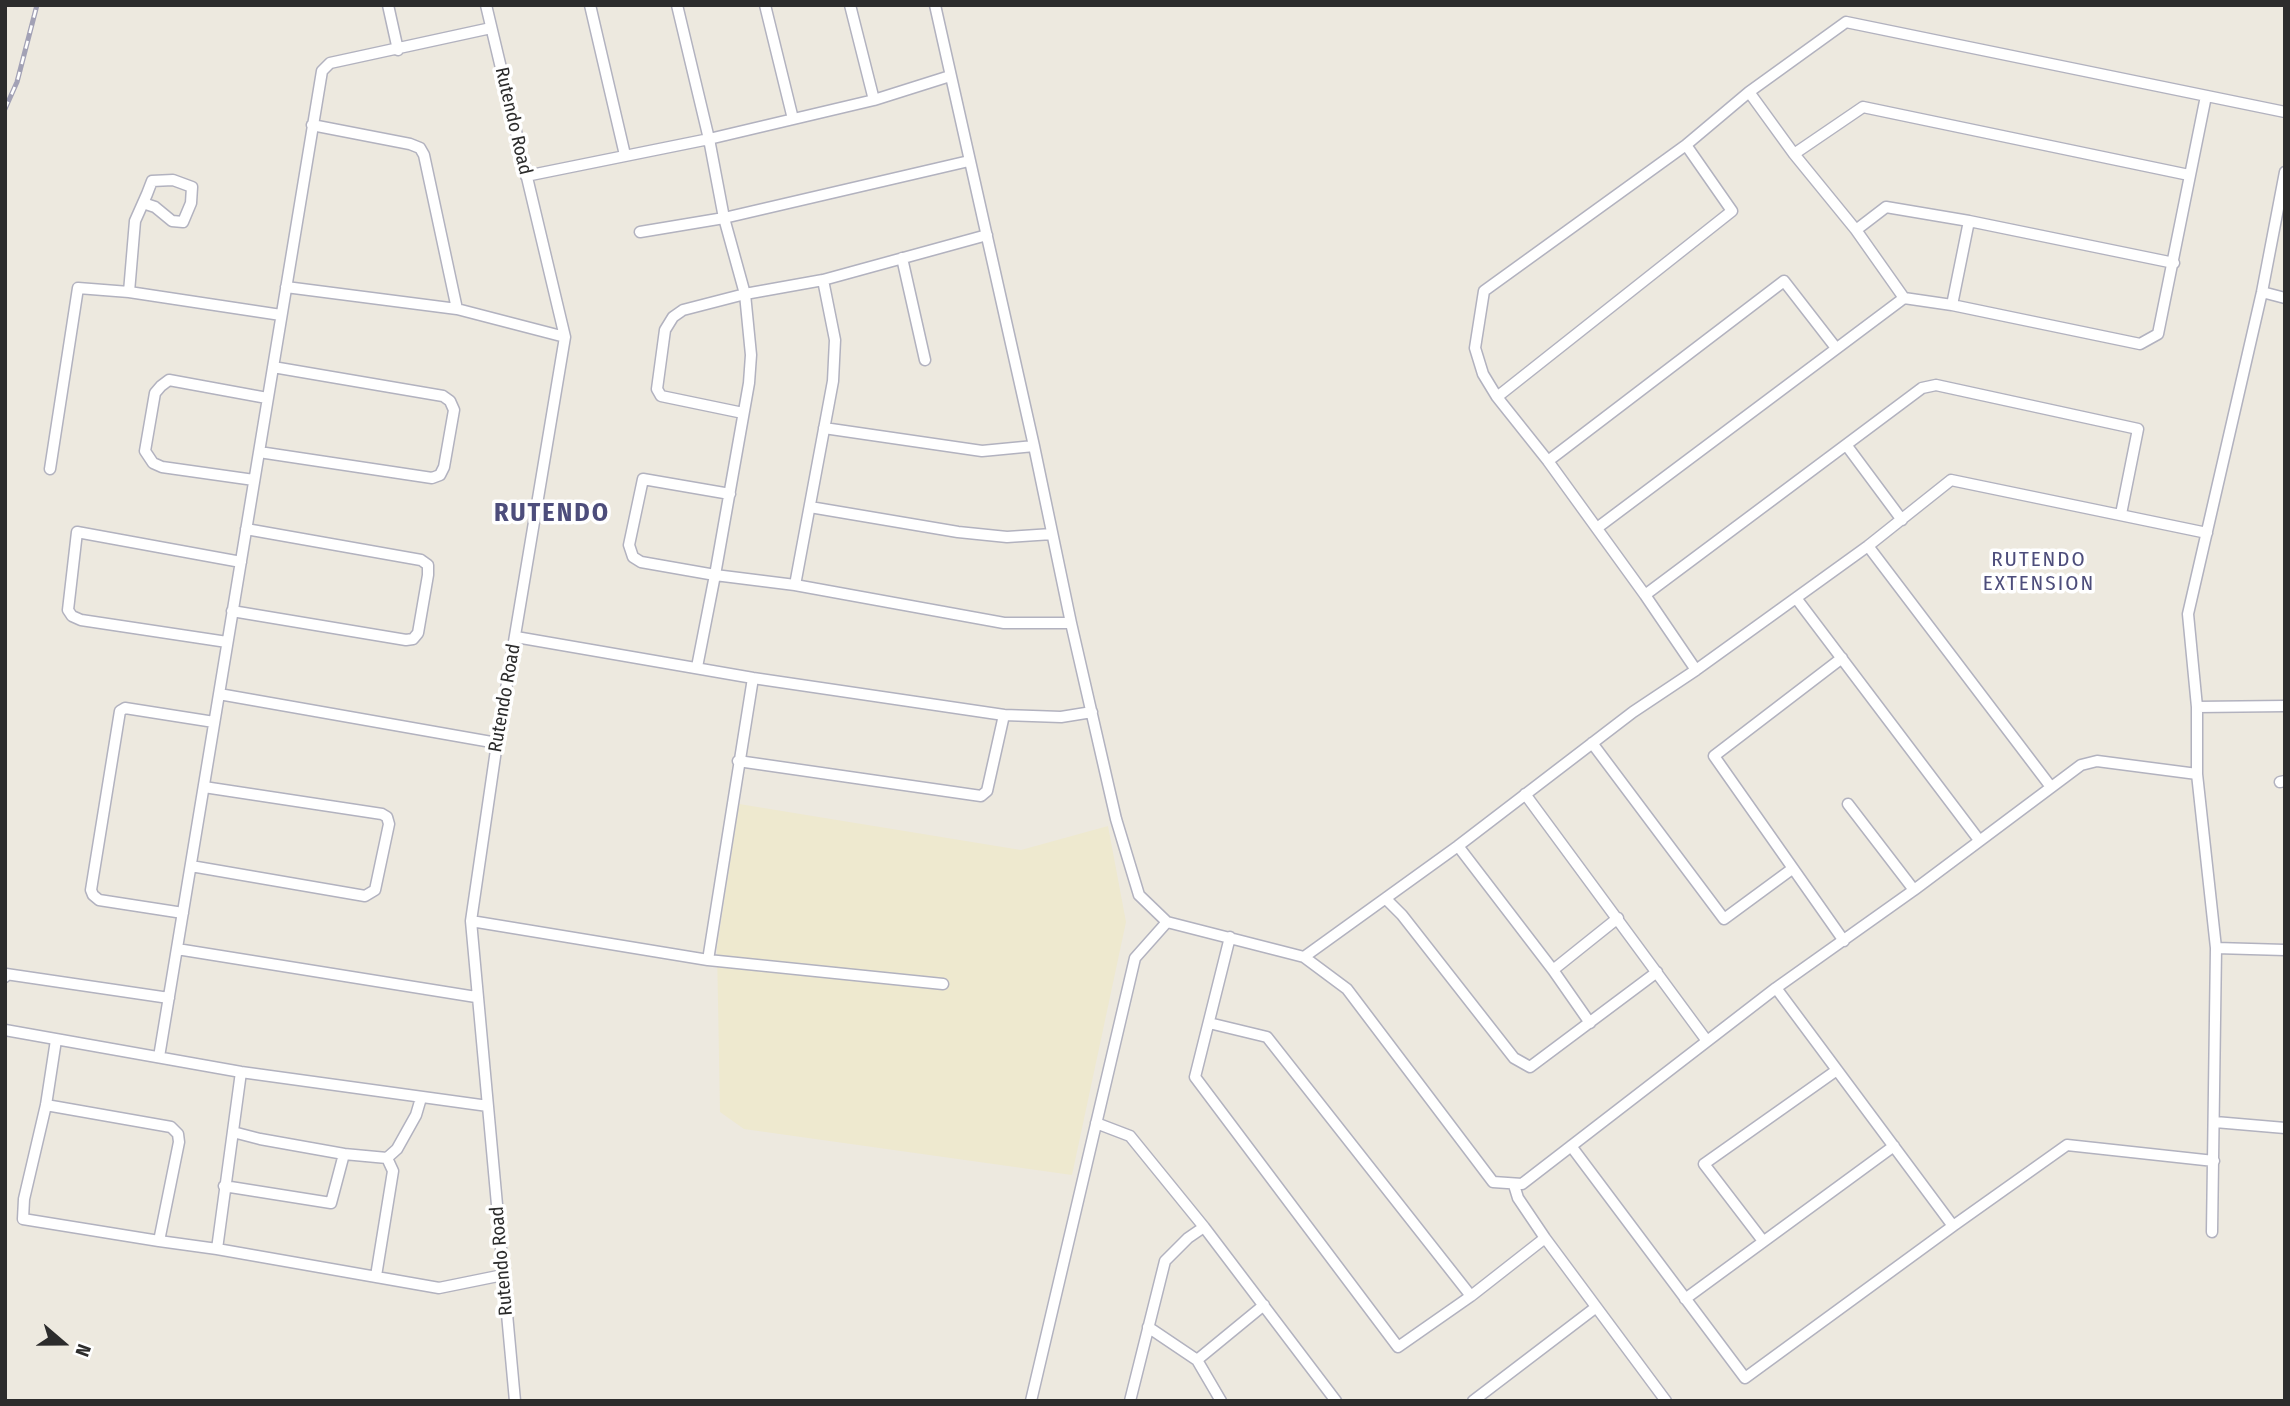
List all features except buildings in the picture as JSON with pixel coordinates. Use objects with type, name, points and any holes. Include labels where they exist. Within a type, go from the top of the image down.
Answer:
[{"type":"street","points":[[388,5],[398,50]]},
{"type":"street","name":"Rutendo Road","points":[[486,5],[565,337],[497,744],[471,921],[515,1401]]},
{"type":"street","points":[[590,5],[625,155]]},
{"type":"street","points":[[677,5],[709,139],[724,218],[745,294],[751,355],[730,494],[697,667]]},
{"type":"street","points":[[765,5],[793,119]]},
{"type":"street","points":[[850,5],[874,100]]},
{"type":"street","points":[[935,5],[1034,446],[1070,622],[1116,819],[1139,895],[1167,922],[1304,957],[1347,989],[1493,1182],[1522,1184],[1776,989],[2081,765],[2097,761],[2197,774]]},
{"type":"street","points":[[1696,670],[1597,528],[1497,397],[1483,374],[1475,348],[1484,291],[1686,145],[1749,92],[1846,22],[2285,112]]},
{"type":"street","points":[[159,1057],[322,71],[330,63],[491,28]]},
{"type":"street","points":[[526,176],[709,139],[874,100],[950,76]]},
{"type":"street","points":[[1749,92],[1856,230],[1904,298]]},
{"type":"street","points":[[1597,528],[1904,298],[1952,305],[2140,344],[2158,334],[2206,96]]},
{"type":"street","points":[[1794,153],[1863,107],[2189,176]]},
{"type":"street","points":[[312,125],[420,148],[424,155],[457,309]]},
{"type":"street","points":[[1497,397],[1732,211],[1686,145]]},
{"type":"street","points":[[640,232],[724,218],[969,161]]},
{"type":"street","points":[[2212,1232],[2216,948],[2197,774],[2197,707],[2188,614],[2262,292],[2285,172]]},
{"type":"street","points":[[129,292],[135,221],[142,203],[152,181],[173,180],[192,187],[191,203],[183,222],[172,221],[155,207],[142,203]]},
{"type":"street","points":[[1856,230],[1886,207],[2174,263]]},
{"type":"street","points":[[1952,305],[1969,221]]},
{"type":"street","points":[[743,413],[661,396],[657,389],[665,330],[673,317],[683,310],[745,294],[823,280],[986,236]]},
{"type":"street","points":[[902,258],[925,359]]},
{"type":"street","points":[[795,585],[833,381],[835,340],[823,280]]},
{"type":"street","points":[[1548,461],[1784,281],[1836,348]]},
{"type":"street","points":[[286,287],[457,309],[565,337]]},
{"type":"street","points":[[50,469],[78,288],[129,292],[281,314]]},
{"type":"street","points":[[2262,292],[2285,298]]},
{"type":"street","points":[[259,452],[432,478],[440,475],[444,467],[454,410],[450,401],[443,396],[273,367]]},
{"type":"street","points":[[254,480],[162,467],[153,463],[145,451],[155,393],[169,380],[267,398]]},
{"type":"street","points":[[1645,595],[1922,388],[1936,385],[2138,429],[2120,514]]},
{"type":"street","points":[[824,428],[982,451],[1034,446]]},
{"type":"street","points":[[1847,446],[1902,520]]},
{"type":"street","points":[[730,494],[643,480],[629,545],[633,557],[641,562],[715,576],[795,585],[1004,623],[1070,622]]},
{"type":"street","points":[[1304,957],[1458,846],[1633,712],[1868,546],[1951,480],[2207,533]]},
{"type":"street","points":[[810,507],[958,532],[1006,537],[1052,534]]},
{"type":"street","points":[[232,611],[413,639],[418,633],[428,575],[428,565],[421,560],[246,529]]},
{"type":"street","points":[[228,642],[81,620],[72,616],[68,610],[77,532],[241,562]]},
{"type":"street","points":[[1868,546],[2051,787]]},
{"type":"street","points":[[1796,598],[1979,840]]},
{"type":"street","points":[[516,637],[752,678],[1004,715],[1061,717],[1091,712]]},
{"type":"street","points":[[1842,658],[1714,756],[1844,941]]},
{"type":"street","points":[[708,960],[752,678]]},
{"type":"street","points":[[219,694],[497,744]]},
{"type":"street","points":[[2197,707],[2285,706]]},
{"type":"street","points":[[183,913],[99,900],[91,890],[120,711],[125,708],[214,722]]},
{"type":"street","points":[[738,761],[981,796],[986,791],[1004,715]]},
{"type":"street","points":[[1591,743],[1724,919],[1792,869]]},
{"type":"street","points":[[191,866],[365,896],[375,890],[389,824],[387,817],[382,814],[204,787]]},
{"type":"street","points":[[1525,794],[1707,1041]]},
{"type":"street","points":[[1848,804],[1914,890]]},
{"type":"street","points":[[1458,846],[1590,1023]]},
{"type":"street","points":[[1386,899],[1402,915],[1514,1058],[1530,1067],[1657,972]]},
{"type":"street","points":[[1553,970],[1618,918]]},
{"type":"street","points":[[471,921],[708,960],[943,984]]},
{"type":"street","points":[[1031,1401],[1135,958],[1167,922]]},
{"type":"street","points":[[1230,937],[1195,1077],[1398,1348],[1471,1296],[1545,1238]]},
{"type":"street","points":[[2216,948],[2285,950]]},
{"type":"street","points":[[177,950],[476,997]]},
{"type":"street","points":[[5,977],[6,974],[169,998]]},
{"type":"street","points":[[1776,989],[1953,1226]]},
{"type":"street","points":[[1209,1023],[1266,1037],[1471,1296]]},
{"type":"street","points":[[5,1030],[241,1072],[488,1106]]},
{"type":"street","points":[[56,1040],[46,1105],[24,1199],[23,1219],[217,1249],[439,1288],[503,1275]]},
{"type":"street","points":[[1763,1241],[1704,1164],[1837,1070]]},
{"type":"street","points":[[217,1249],[241,1072]]},
{"type":"street","points":[[233,1132],[344,1154],[387,1158],[397,1149],[416,1115],[421,1098]]},
{"type":"street","points":[[46,1105],[172,1127],[178,1133],[179,1142],[159,1241]]},
{"type":"street","points":[[2215,1122],[2285,1128]]},
{"type":"street","points":[[1096,1123],[1130,1136],[1204,1227],[1336,1401]]},
{"type":"street","points":[[1571,1146],[1745,1378],[2067,1145],[2214,1161]]},
{"type":"street","points":[[1685,1298],[1894,1146]]},
{"type":"street","points":[[224,1186],[331,1203],[344,1154]]},
{"type":"street","points":[[376,1276],[393,1171],[387,1158]]},
{"type":"street","points":[[1514,1185],[1518,1198],[1545,1238],[1665,1401]]},
{"type":"street","points":[[1130,1401],[1166,1261],[1188,1238],[1204,1227]]},
{"type":"street","points":[[1197,1360],[1264,1305]]},
{"type":"street","points":[[1473,1401],[1595,1308]]},
{"type":"street","points":[[1148,1327],[1197,1360],[1222,1401]]},
{"type":"shaded area","points":[[739,804],[1021,850],[1108,826],[1126,922],[1072,1175],[744,1129],[720,1112],[717,947]]},
{"type":"railway","points":[[5,109],[17,82],[37,5]]},
{"type":"district","name":"RUTENDO","points":[[552,514]]},
{"type":"district","name":"RUTENDO EXTENSION","points":[[2039,572]]}]
